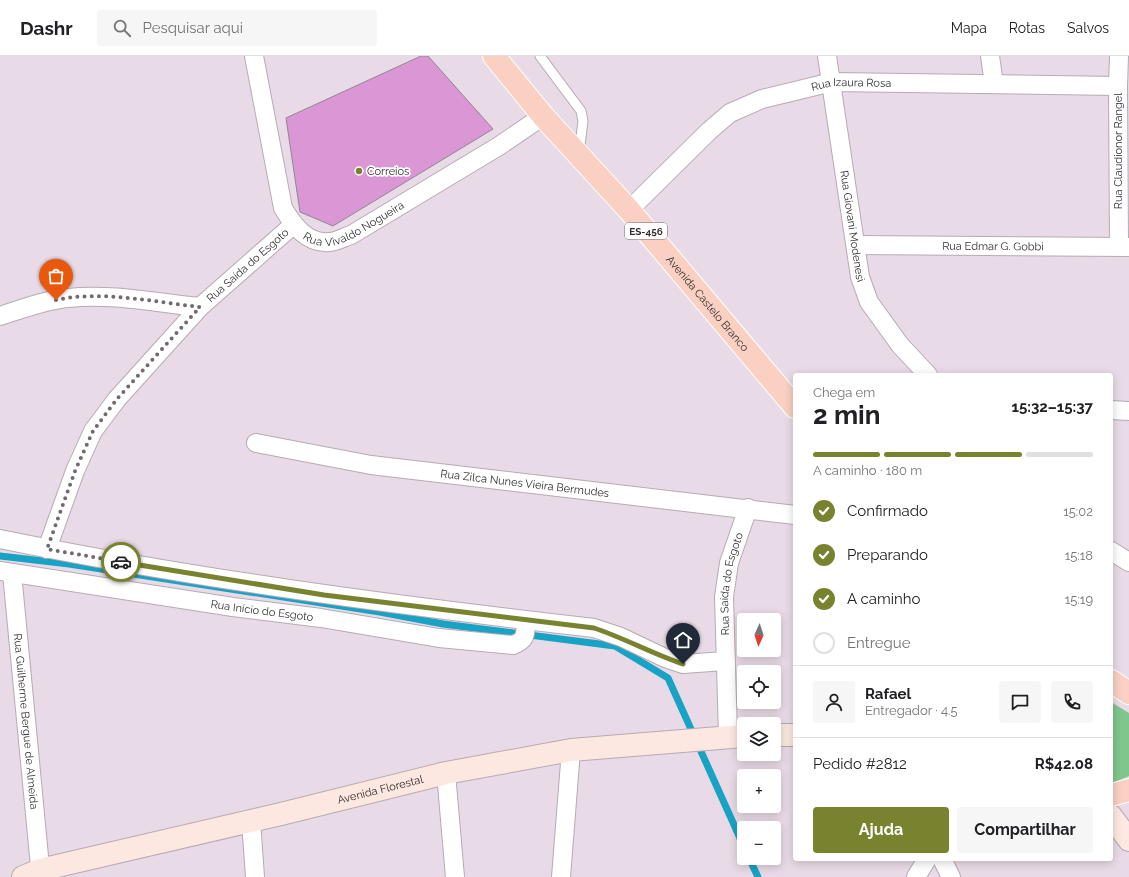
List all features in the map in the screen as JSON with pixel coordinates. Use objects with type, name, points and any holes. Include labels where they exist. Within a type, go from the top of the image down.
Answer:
[{"type":"main road","name":"Avenida Castelo Branco","points":[[494,56],[543,116],[629,210],[793,405]]},
{"type":"main road","points":[[1113,682],[1129,693]]},
{"type":"main road","points":[[781,735],[793,735]]},
{"type":"main road","name":"Avenida Florestal","points":[[35,875],[446,773],[571,750],[736,736]]},
{"type":"main road","points":[[1113,794],[1129,790]]},
{"type":"main road","points":[[1113,819],[1129,840]]},
{"type":"street","name":"Rua Vivaldo Nogueira","points":[[254,56],[283,208],[293,225],[311,240],[329,242],[351,235],[499,146],[543,116]]},
{"type":"street","name":"Rua Giovani Modenesi","points":[[827,56],[860,277],[869,302],[900,345],[926,373]]},
{"type":"street","points":[[990,56],[994,84]]},
{"type":"street","name":"Rua Claudionor Rangel","points":[[1120,56],[1118,86],[1124,246]]},
{"type":"street","name":"Rua Izaura Rosa","points":[[629,210],[709,131],[730,113],[762,99],[832,82],[1118,86]]},
{"type":"street","name":"Rua Saída do Esgoto","points":[[47,549],[75,471],[93,431],[117,399],[200,307],[293,225]]},
{"type":"street","name":"Rua Edmar G. Gobbi","points":[[856,245],[1124,246]]},
{"type":"street","points":[[0,316],[33,305],[74,297],[100,296],[200,307]]},
{"type":"street","points":[[1113,410],[1129,411]]},
{"type":"street","name":"Rua Zilca Nunes Vieira Bermudes","points":[[256,443],[371,465],[748,508],[793,515]]},
{"type":"street","name":"Rua Saída do Esgoto","points":[[736,736],[725,661],[724,597],[726,578],[733,550],[748,508]]},
{"type":"street","points":[[0,539],[47,549],[324,595],[594,628],[621,637],[665,658],[683,664],[725,661]]},
{"type":"street","points":[[1113,552],[1129,562]]},
{"type":"street","name":"Rua Início do Esgoto","points":[[6,572],[233,607],[321,618],[439,638],[513,645],[522,642],[524,639],[526,620]]},
{"type":"street","name":"Rua Guilherme Bergue de Almeida","points":[[6,572],[35,875]]},
{"type":"street","points":[[561,877],[571,750]]},
{"type":"street","points":[[446,773],[455,877]]},
{"type":"street","points":[[251,821],[255,877]]},
{"type":"street","points":[[916,877],[926,861]]},
{"type":"street","points":[[943,861],[951,877]]},
{"type":"lane","points":[[540,56],[581,111],[583,121],[579,155]]},
{"type":"green space","points":[[1113,703],[1129,713],[1129,776],[1113,783]]},
{"type":"building","name":"Correios","points":[[421,56],[428,56],[493,129],[333,226],[300,212],[286,118]]},
{"type":"waterway","points":[[0,556],[69,564],[380,612],[443,624],[615,646],[668,678],[737,831]]},
{"type":"waterway","points":[[752,865],[758,877]]},
{"type":"way so far","points":[[56,300],[100,296],[200,307],[117,399],[93,431],[75,471],[47,549],[121,562]]},
{"type":"place","name":"Correios","points":[[359,171]]},
{"type":"route","points":[[121,562],[324,595],[510,619],[594,628],[621,637],[665,658],[683,664]]}]
